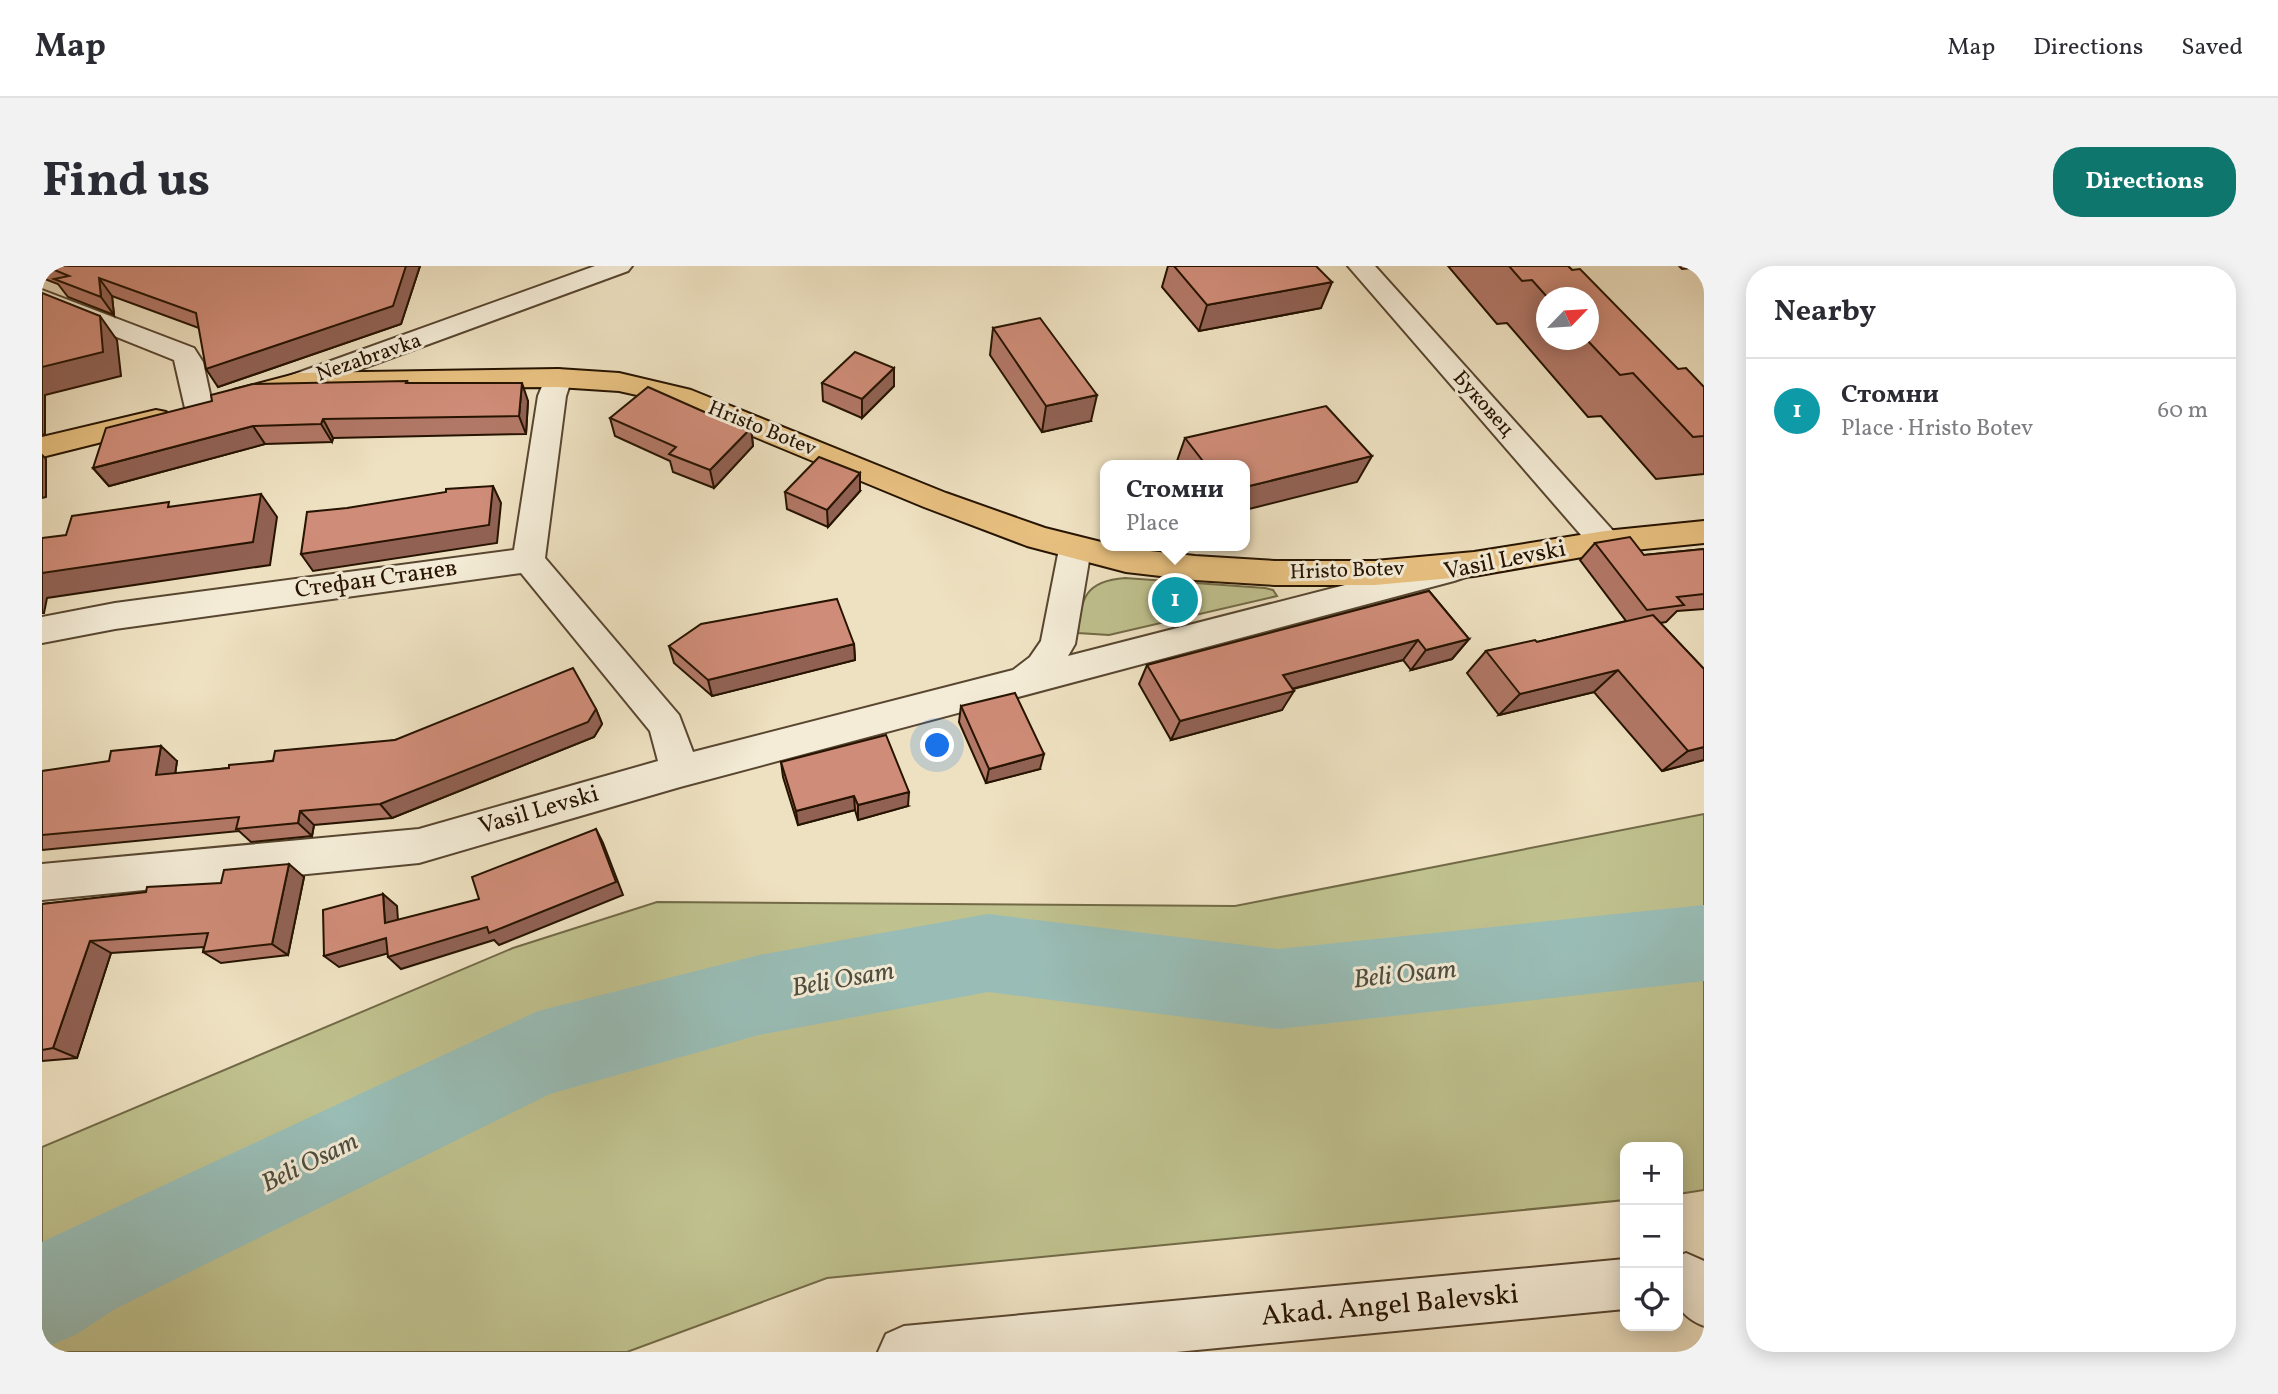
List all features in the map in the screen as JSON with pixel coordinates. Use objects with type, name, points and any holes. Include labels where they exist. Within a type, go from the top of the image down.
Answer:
[{"type":"main road","name":"Hristo Botev","points":[[42,447],[299,382],[558,378],[620,383],[681,396],[935,500],[1075,549],[1140,562],[1275,573],[1375,573],[1474,564]]},
{"type":"main road","name":"Vasil Levski","points":[[1474,564],[1605,542],[1704,532]]},
{"type":"street","name":"Nezabravka","points":[[299,382],[619,266]]},
{"type":"street","name":"Буковец","points":[[1361,266],[1605,542]]},
{"type":"street","points":[[42,298],[184,354],[189,362],[199,408]]},
{"type":"street","name":"Nezabravka","points":[[427,378],[408,367],[405,355],[415,346],[439,333]]},
{"type":"street","points":[[558,378],[552,397],[529,560],[666,725],[681,771]]},
{"type":"street","name":"Vasil Levski","points":[[1025,680],[1042,667],[1058,644],[1075,549]]},
{"type":"street","name":"Стефан Станев","points":[[42,630],[115,616],[529,560]]},
{"type":"street","name":"Vasil Levski","points":[[42,882],[419,846],[681,771],[1474,564]]},
{"type":"street","name":"Akad. Angel Balevski","points":[[904,1352],[1620,1284]]},
{"type":"green space","points":[[1125,578],[1265,588],[1273,590],[1277,596],[1109,635],[1078,633],[1081,610],[1093,587]]},
{"type":"green space","points":[[1704,814],[1704,1190],[1683,1193],[1683,1142],[1620,1142],[1620,1200],[827,1278],[627,1352],[42,1352],[42,1147],[513,948],[657,902],[1235,906]]},
{"type":"building","points":[[45,266],[406,266],[393,306],[206,369],[196,313],[99,278],[101,297],[54,279],[69,276]]},
{"type":"building","points":[[1174,266],[1316,266],[1332,282],[1207,305]]},
{"type":"building","points":[[1509,266],[1568,266],[1572,270],[1580,269],[1598,287],[1538,287],[1532,280],[1522,281]]},
{"type":"building","points":[[1599,288],[1678,369],[1686,368],[1704,387],[1704,436],[1693,437],[1633,373],[1620,375],[1596,350],[1599,350]]},
{"type":"building","points":[[42,293],[100,316],[103,352],[42,367]]},
{"type":"building","points":[[1040,318],[1097,395],[1046,406],[993,328]]},
{"type":"building","points":[[855,352],[894,368],[862,399],[822,383]]},
{"type":"building","points":[[407,381],[406,383],[522,383],[519,416],[323,419],[321,424],[253,426],[93,468],[106,428],[212,401],[211,395],[253,384]]},
{"type":"building","points":[[648,387],[709,414],[751,428],[710,470],[669,454],[676,447],[610,418]]},
{"type":"building","points":[[1326,406],[1372,456],[1250,486],[1250,460],[1202,460],[1185,438]]},
{"type":"building","points":[[819,457],[860,473],[827,510],[785,492]]},
{"type":"building","points":[[493,486],[489,525],[301,554],[307,512],[446,492],[446,489]]},
{"type":"building","points":[[261,494],[253,542],[42,573],[42,538],[66,535],[72,516],[169,502],[168,507]]},
{"type":"building","points":[[1630,537],[1644,555],[1704,549],[1704,594],[1677,597],[1684,605],[1647,610],[1595,543]]},
{"type":"building","points":[[1429,591],[1469,639],[1426,650],[1418,640],[1283,675],[1294,691],[1180,721],[1147,665]]},
{"type":"building","points":[[837,599],[854,644],[708,680],[669,646],[701,624]]},
{"type":"building","points":[[1653,615],[1704,669],[1704,747],[1688,751],[1618,670],[1520,694],[1486,651],[1535,640],[1537,642]]},
{"type":"building","points":[[573,668],[596,709],[588,722],[380,804],[300,811],[298,823],[236,829],[239,817],[42,835],[42,771],[109,761],[111,751],[161,746],[156,775],[273,761],[275,751],[395,740]]},
{"type":"building","points":[[1015,693],[1044,754],[989,769],[961,706]]},
{"type":"building","points":[[886,735],[909,792],[858,805],[854,796],[796,811],[781,762]]},
{"type":"building","points":[[596,829],[616,882],[489,933],[487,927],[388,957],[386,938],[324,956],[323,910],[383,894],[385,923],[479,899],[472,877]]},
{"type":"building","points":[[289,864],[272,944],[203,952],[208,933],[90,941],[53,1048],[42,1050],[42,904],[146,892],[147,887],[221,883],[224,870]]},
{"type":"waterway","name":"Beli Osam","points":[[42,1299],[80,1274],[538,1054],[759,995],[988,953],[1278,989],[1704,943]]},
{"type":"place","name":"Стомни","points":[[1175,600]]}]
